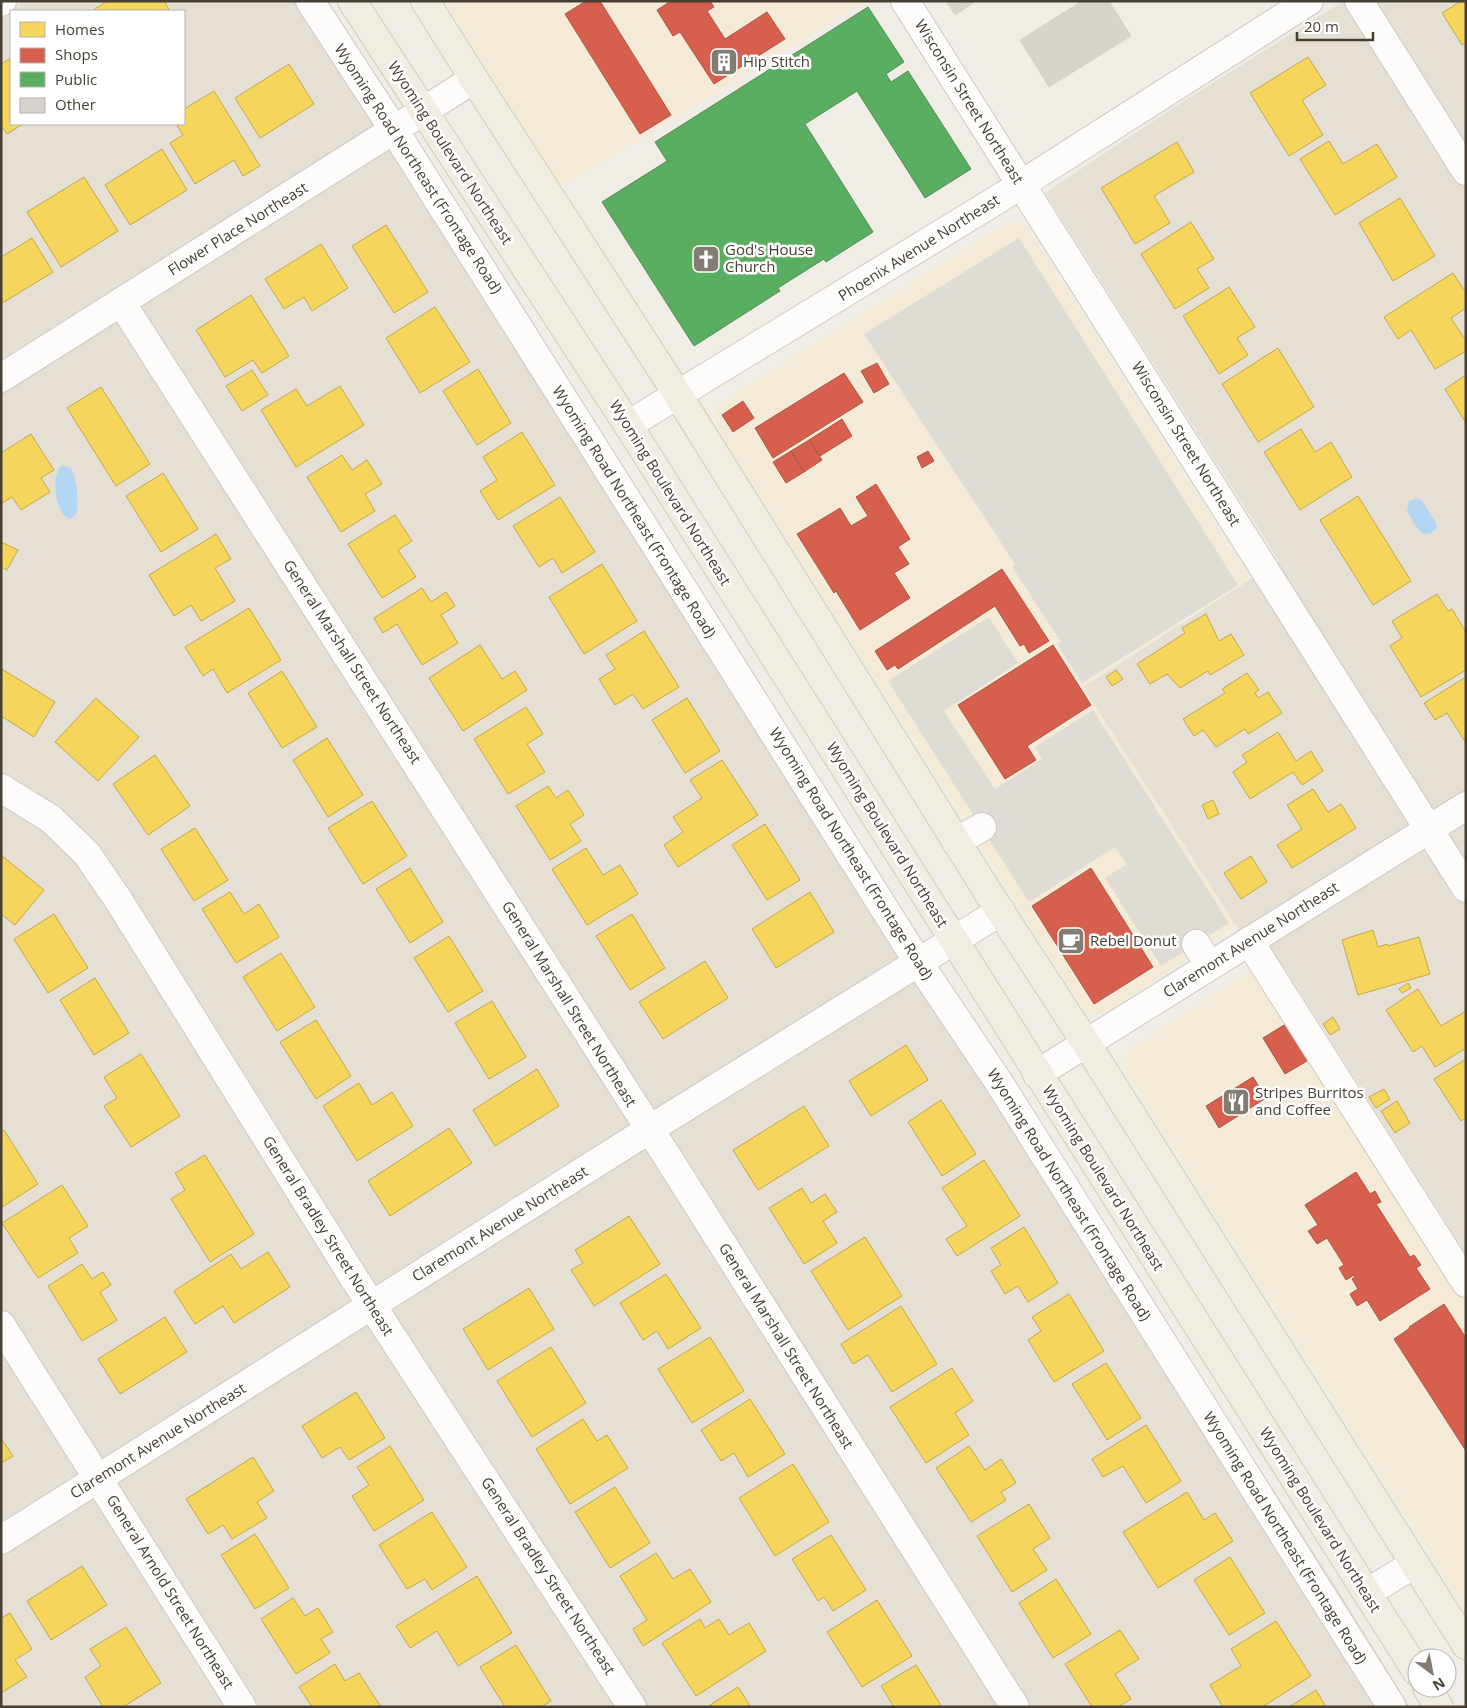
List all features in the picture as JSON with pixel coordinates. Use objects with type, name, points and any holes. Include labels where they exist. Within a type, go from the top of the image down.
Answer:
[{"type":"main road","name":"Wyoming Boulevard Northeast","points":[[352,1],[628,425],[1407,1656]]},
{"type":"main road","points":[[425,1],[678,395],[956,842],[1086,1043],[1466,1645]]},
{"type":"street","name":"Wyoming Road Northeast (Frontage Road)","points":[[310,1],[394,130],[918,962],[1003,1090],[1392,1707]]},
{"type":"street","name":"Wisconsin Street Northeast","points":[[906,1],[1466,888]]},
{"type":"street","name":"Phoenix Avenue Northeast","points":[[628,425],[1022,184],[1309,1]]},
{"type":"street","points":[[1359,1],[1466,171]]},
{"type":"street","name":"Flower Place Northeast","points":[[1,378],[474,79]]},
{"type":"street","name":"General Marshall Street Northeast","points":[[121,302],[650,1129],[1015,1707]]},
{"type":"street","name":"General Bradley Street Northeast","points":[[1,788],[51,819],[87,854],[119,900],[371,1305],[632,1707]]},
{"type":"street","name":"Claremont Avenue Northeast","points":[[1037,1074],[1086,1043],[1203,955],[1249,941],[1466,806]]},
{"type":"street","points":[[956,842],[982,827]]},
{"type":"street","name":"Claremont Avenue Northeast","points":[[1,1540],[650,1129],[1001,911]]},
{"type":"street","points":[[1249,941],[1466,1283]]},
{"type":"street","name":"General Arnold Street Northeast","points":[[1,1325],[242,1707]]},
{"type":"street","points":[[1367,1593],[1414,1564]]},
{"type":"shaded area","points":[[24,1],[297,1],[854,840],[1335,1585],[1410,1707],[1,1707],[1,15]]},
{"type":"shaded area","points":[[445,1],[867,1],[561,187]]},
{"type":"shaded area","points":[[1344,1],[1466,1],[1466,1254],[1284,967],[1280,970],[1271,956],[1236,926],[1083,687],[1279,561],[1045,193],[1173,108]]},
{"type":"shaded area","points":[[1022,222],[1031,233],[1250,579],[1083,687],[1236,926],[1106,1013],[1092,1015],[1084,1009],[717,427],[715,409],[727,399],[1006,223]]},
{"type":"shaded area","points":[[1019,238],[1238,585],[1082,683],[1057,644],[1061,642],[1012,567],[1015,564],[864,334]]},
{"type":"shaded area","points":[[989,617],[1018,663],[944,711],[995,789],[1042,759],[1035,747],[1093,710],[1229,923],[1161,966],[1105,878],[1127,864],[1115,847],[1029,902],[888,681]]},
{"type":"shaded area","points":[[1271,956],[1280,970],[1284,967],[1466,1254],[1466,1609],[1126,1071],[1126,1057],[1132,1048]]},
{"type":"water","points":[[62,465],[70,468],[73,472],[77,491],[76,515],[69,519],[60,509],[57,501],[56,477]]},
{"type":"water","points":[[1417,498],[1422,501],[1436,523],[1437,527],[1427,534],[1419,530],[1407,511],[1409,501]]},
{"type":"building: Homes","points":[[107,1],[164,1],[169,10],[94,10]]},
{"type":"building: Homes","points":[[1461,1],[1466,1],[1466,43],[1462,45],[1442,13]]},
{"type":"building: Homes","points":[[1308,57],[1326,85],[1302,100],[1323,135],[1289,156],[1250,93]]},
{"type":"building: Homes","points":[[10,59],[10,125],[21,125],[7,134],[1,125],[1,64]]},
{"type":"building: Homes","points":[[289,64],[314,104],[260,138],[235,98]]},
{"type":"building: Homes","points":[[214,91],[260,166],[243,176],[234,160],[195,184],[170,143],[183,135],[177,125],[185,125],[185,108]]},
{"type":"building: Homes","points":[[1329,141],[1343,164],[1377,144],[1397,177],[1335,215],[1300,159]]},
{"type":"building: Homes","points":[[1177,142],[1194,172],[1154,196],[1170,223],[1135,244],[1101,188]]},
{"type":"building: Homes","points":[[162,149],[187,190],[130,225],[105,185]]},
{"type":"building: Homes","points":[[84,177],[118,231],[61,267],[27,212]]},
{"type":"building: Homes","points":[[1400,198],[1435,256],[1393,281],[1359,223]]},
{"type":"building: Homes","points":[[1191,222],[1214,259],[1197,269],[1209,288],[1175,309],[1141,254]]},
{"type":"building: Homes","points":[[386,225],[428,292],[394,313],[352,246]]},
{"type":"building: Homes","points":[[32,238],[53,272],[1,304],[1,257]]},
{"type":"building: Homes","points":[[321,244],[348,288],[312,311],[304,297],[284,309],[265,279]]},
{"type":"building: Homes","points":[[1453,273],[1466,293],[1466,308],[1451,318],[1466,341],[1466,351],[1435,369],[1411,330],[1398,339],[1384,317]]},
{"type":"building: Homes","points":[[1229,287],[1255,327],[1237,338],[1248,355],[1219,374],[1183,316]]},
{"type":"building: Homes","points":[[251,295],[289,356],[262,373],[253,360],[225,377],[196,330]]},
{"type":"building: Homes","points":[[435,307],[470,362],[420,393],[386,338]]},
{"type":"building: Homes","points":[[1278,348],[1314,407],[1258,442],[1222,384]]},
{"type":"building: Homes","points":[[478,369],[511,423],[477,445],[443,391]]},
{"type":"building: Homes","points":[[252,370],[268,395],[242,411],[226,386]]},
{"type":"building: Homes","points":[[1466,375],[1466,423],[1445,389]]},
{"type":"building: Homes","points":[[340,386],[364,425],[296,467],[261,410],[296,389],[307,406]]},
{"type":"building: Homes","points":[[101,387],[150,464],[116,486],[67,408]]},
{"type":"building: Homes","points":[[1301,429],[1315,452],[1331,442],[1352,477],[1300,510],[1264,452]]},
{"type":"building: Homes","points":[[522,432],[555,485],[498,520],[480,491],[497,480],[483,457]]},
{"type":"building: Homes","points":[[31,434],[54,470],[41,478],[50,492],[21,510],[12,497],[1,504],[1,453]]},
{"type":"building: Homes","points":[[342,455],[352,470],[367,460],[382,484],[365,494],[375,511],[341,532],[307,477]]},
{"type":"building: Homes","points":[[163,473],[198,529],[161,552],[126,496]]},
{"type":"building: Homes","points":[[1358,496],[1411,581],[1373,605],[1320,520]]},
{"type":"building: Homes","points":[[560,497],[595,552],[562,573],[553,558],[539,567],[513,526]]},
{"type":"building: Homes","points":[[395,515],[412,541],[398,550],[416,577],[382,598],[348,544]]},
{"type":"building: Homes","points":[[216,534],[231,559],[215,568],[235,601],[201,621],[191,605],[174,616],[149,575]]},
{"type":"building: Homes","points":[[1,542],[18,550],[7,570],[1,567]]},
{"type":"building: Homes","points":[[602,564],[637,621],[584,654],[549,597]]},
{"type":"building: Homes","points":[[422,588],[431,602],[446,592],[455,606],[441,615],[458,643],[422,665],[397,624],[383,633],[374,618]]},
{"type":"building: Homes","points":[[1437,594],[1448,611],[1452,609],[1466,632],[1466,670],[1421,697],[1390,646],[1402,638],[1392,621]]},
{"type":"building: Homes","points":[[249,608],[281,660],[227,693],[213,669],[203,676],[185,647]]},
{"type":"building: Homes","points":[[1206,614],[1219,641],[1231,634],[1244,655],[1210,675],[1208,671],[1180,688],[1167,674],[1150,684],[1137,664],[1185,633],[1182,628]]},
{"type":"building: Homes","points":[[644,631],[679,687],[643,709],[633,694],[615,705],[599,679],[615,669],[606,655]]},
{"type":"building: Homes","points":[[480,645],[502,679],[515,671],[527,690],[463,731],[429,678]]},
{"type":"building: Homes","points":[[2,669],[55,702],[34,737],[1,716]]},
{"type":"building: Homes","points":[[1116,670],[1123,679],[1112,686],[1106,677]]},
{"type":"building: Homes","points":[[282,671],[317,727],[282,748],[248,693]]},
{"type":"building: Homes","points":[[1247,673],[1259,690],[1255,693],[1258,698],[1268,692],[1282,713],[1248,734],[1245,729],[1216,747],[1203,730],[1194,736],[1183,719],[1225,693],[1222,689]]},
{"type":"building: Homes","points":[[1466,677],[1466,743],[1447,713],[1435,720],[1424,703]]},
{"type":"building: Homes","points":[[96,698],[139,737],[98,781],[55,742]]},
{"type":"building: Homes","points":[[687,698],[720,751],[685,773],[652,720]]},
{"type":"building: Homes","points":[[526,707],[543,734],[527,744],[545,772],[508,794],[474,739]]},
{"type":"building: Homes","points":[[1278,732],[1296,761],[1311,751],[1323,771],[1302,785],[1293,772],[1250,799],[1233,772],[1247,762],[1242,755]]},
{"type":"building: Homes","points":[[327,738],[363,795],[328,817],[293,760]]},
{"type":"building: Homes","points":[[155,755],[190,806],[148,835],[113,784]]},
{"type":"building: Homes","points":[[722,760],[758,815],[678,867],[664,845],[683,832],[673,817],[702,798],[690,780]]},
{"type":"building: Homes","points":[[548,786],[556,798],[568,790],[584,815],[570,824],[581,841],[550,860],[516,806]]},
{"type":"building: Homes","points":[[1313,789],[1328,812],[1341,804],[1356,828],[1292,868],[1277,845],[1302,829],[1287,805]]},
{"type":"building: Homes","points":[[1213,800],[1219,814],[1208,819],[1202,805]]},
{"type":"building: Homes","points":[[372,801],[407,856],[363,884],[328,828]]},
{"type":"building: Homes","points":[[765,824],[800,880],[767,900],[732,845]]},
{"type":"building: Homes","points":[[195,828],[228,880],[194,901],[161,849]]},
{"type":"building: Homes","points":[[586,848],[603,875],[620,865],[638,894],[587,925],[552,869]]},
{"type":"building: Homes","points":[[1,855],[44,890],[15,925],[1,914]]},
{"type":"building: Homes","points":[[1251,856],[1267,882],[1241,899],[1224,873]]},
{"type":"building: Homes","points":[[410,868],[443,922],[410,943],[376,889]]},
{"type":"building: Homes","points":[[230,892],[244,914],[259,904],[279,937],[236,963],[202,909]]},
{"type":"building: Homes","points":[[810,892],[834,932],[776,968],[752,929]]},
{"type":"building: Homes","points":[[54,914],[88,968],[48,993],[14,939]]},
{"type":"building: Homes","points":[[632,914],[665,968],[630,990],[596,936]]},
{"type":"building: Homes","points":[[1373,930],[1378,947],[1419,937],[1430,974],[1358,995],[1342,940]]},
{"type":"building: Homes","points":[[449,936],[483,991],[448,1012],[414,958]]},
{"type":"building: Homes","points":[[281,953],[315,1007],[277,1031],[243,977]]},
{"type":"building: Homes","points":[[705,961],[728,998],[663,1039],[639,1002]]},
{"type":"building: Homes","points":[[95,978],[129,1033],[94,1055],[60,1000]]},
{"type":"building: Homes","points":[[1408,983],[1411,988],[1402,993],[1399,989]]},
{"type":"building: Homes","points":[[1418,989],[1441,1026],[1466,1011],[1466,1048],[1435,1067],[1422,1046],[1413,1052],[1386,1010]]},
{"type":"building: Homes","points":[[492,1001],[526,1057],[489,1079],[455,1023]]},
{"type":"building: Homes","points":[[1333,1017],[1340,1029],[1330,1035],[1323,1024]]},
{"type":"building: Homes","points":[[316,1020],[351,1076],[316,1099],[280,1042]]},
{"type":"building: Homes","points":[[906,1045],[928,1080],[871,1116],[849,1081]]},
{"type":"building: Homes","points":[[141,1054],[180,1116],[131,1147],[104,1106],[117,1098],[104,1077]]},
{"type":"building: Homes","points":[[1466,1059],[1466,1118],[1461,1121],[1434,1079]]},
{"type":"building: Homes","points":[[537,1069],[559,1106],[495,1146],[473,1110]]},
{"type":"building: Homes","points":[[359,1083],[372,1105],[392,1092],[413,1126],[357,1161],[323,1106]]},
{"type":"building: Homes","points":[[1384,1089],[1390,1099],[1376,1108],[1369,1097]]},
{"type":"building: Homes","points":[[941,1100],[976,1154],[942,1176],[908,1122]]},
{"type":"building: Homes","points":[[1397,1101],[1410,1123],[1395,1133],[1381,1111]]},
{"type":"building: Homes","points":[[804,1106],[829,1146],[758,1190],[733,1150]]},
{"type":"building: Homes","points":[[449,1128],[472,1163],[390,1216],[368,1181]]},
{"type":"building: Homes","points":[[4,1130],[38,1184],[2,1207],[1,1131]]},
{"type":"building: Homes","points":[[205,1155],[254,1234],[210,1262],[171,1199],[185,1190],[175,1173]]},
{"type":"building: Homes","points":[[984,1160],[1020,1216],[957,1256],[946,1239],[967,1226],[942,1188]]},
{"type":"building: Homes","points":[[62,1185],[88,1226],[69,1238],[78,1253],[38,1278],[2,1223]]},
{"type":"building: Homes","points":[[802,1188],[811,1203],[825,1194],[837,1212],[823,1221],[837,1243],[804,1264],[769,1208]]},
{"type":"building: Homes","points":[[629,1216],[660,1264],[594,1306],[571,1270],[583,1263],[575,1250]]},
{"type":"building: Homes","points":[[1024,1227],[1058,1283],[1028,1302],[1018,1286],[1005,1294],[991,1271],[1001,1265],[991,1248]]},
{"type":"building: Homes","points":[[865,1237],[902,1296],[848,1330],[811,1271]]},
{"type":"building: Homes","points":[[268,1252],[290,1287],[234,1323],[223,1306],[195,1324],[174,1291],[231,1254],[241,1269]]},
{"type":"building: Homes","points":[[82,1264],[92,1279],[103,1272],[111,1285],[100,1292],[117,1320],[82,1341],[48,1286]]},
{"type":"building: Homes","points":[[666,1274],[701,1328],[668,1349],[657,1331],[643,1340],[620,1303]]},
{"type":"building: Homes","points":[[529,1288],[554,1329],[488,1370],[463,1329]]},
{"type":"building: Homes","points":[[1069,1294],[1104,1351],[1054,1382],[1028,1340],[1041,1331],[1032,1317]]},
{"type":"building: Homes","points":[[901,1306],[937,1364],[892,1392],[868,1355],[853,1364],[841,1344]]},
{"type":"building: Homes","points":[[165,1317],[187,1352],[120,1394],[98,1359]]},
{"type":"building: Homes","points":[[710,1337],[744,1391],[692,1423],[658,1369]]},
{"type":"building: Homes","points":[[551,1347],[586,1403],[532,1437],[497,1381]]},
{"type":"building: Homes","points":[[1106,1363],[1141,1418],[1107,1440],[1072,1384]]},
{"type":"building: Homes","points":[[952,1368],[973,1401],[955,1413],[969,1435],[926,1463],[890,1407]]},
{"type":"building: Homes","points":[[356,1392],[385,1438],[349,1460],[340,1447],[322,1458],[302,1426]]},
{"type":"building: Homes","points":[[750,1399],[785,1454],[748,1477],[734,1453],[721,1461],[701,1430]]},
{"type":"building: Homes","points":[[583,1419],[597,1441],[607,1435],[628,1468],[570,1504],[536,1449]]},
{"type":"building: Homes","points":[[1146,1425],[1181,1481],[1146,1503],[1123,1466],[1103,1477],[1092,1459]]},
{"type":"building: Homes","points":[[1,1438],[13,1456],[1,1463]]},
{"type":"building: Homes","points":[[390,1446],[424,1500],[374,1531],[352,1496],[369,1485],[357,1467]]},
{"type":"building: Homes","points":[[969,1446],[985,1470],[1001,1459],[1016,1483],[1001,1492],[1006,1500],[971,1522],[936,1468]]},
{"type":"building: Homes","points":[[253,1457],[274,1491],[257,1502],[267,1518],[232,1539],[223,1525],[208,1534],[186,1499]]},
{"type":"building: Homes","points":[[793,1464],[829,1522],[775,1556],[739,1498]]},
{"type":"building: Homes","points":[[615,1487],[650,1543],[610,1568],[575,1512]]},
{"type":"building: Homes","points":[[1187,1492],[1204,1520],[1215,1513],[1233,1541],[1158,1588],[1123,1532]]},
{"type":"building: Homes","points":[[1029,1504],[1050,1538],[1033,1549],[1047,1570],[1012,1592],[977,1536]]},
{"type":"building: Homes","points":[[432,1512],[467,1567],[432,1590],[425,1579],[407,1589],[379,1545]]},
{"type":"building: Homes","points":[[255,1534],[289,1588],[255,1609],[221,1555]]},
{"type":"building: Homes","points":[[831,1535],[866,1590],[833,1611],[824,1597],[818,1601],[792,1559]]},
{"type":"building: Homes","points":[[656,1553],[673,1579],[690,1569],[711,1602],[643,1646],[633,1629],[647,1620],[620,1576]]},
{"type":"building: Homes","points":[[1230,1557],[1265,1613],[1229,1635],[1194,1580]]},
{"type":"building: Homes","points":[[82,1566],[107,1605],[51,1640],[27,1601]]},
{"type":"building: Homes","points":[[477,1576],[512,1633],[458,1666],[437,1631],[410,1648],[396,1626]]},
{"type":"building: Homes","points":[[1056,1579],[1091,1634],[1053,1658],[1019,1603]]},
{"type":"building: Homes","points":[[293,1598],[305,1616],[318,1608],[333,1632],[321,1639],[330,1653],[296,1674],[261,1619]]},
{"type":"building: Homes","points":[[877,1600],[912,1656],[862,1687],[827,1632]]},
{"type":"building: Homes","points":[[10,1613],[32,1649],[15,1660],[27,1677],[1,1693],[1,1618]]},
{"type":"building: Homes","points":[[700,1619],[705,1628],[719,1619],[729,1635],[749,1623],[766,1651],[696,1696],[662,1643]]},
{"type":"building: Homes","points":[[1276,1621],[1311,1676],[1262,1707],[1223,1707],[1210,1685],[1241,1666],[1231,1649]]},
{"type":"building: Homes","points":[[126,1627],[161,1683],[123,1707],[103,1707],[85,1677],[101,1666],[90,1649]]},
{"type":"building: Homes","points":[[1120,1630],[1139,1659],[1115,1674],[1131,1699],[1118,1707],[1092,1707],[1065,1664]]},
{"type":"building: Homes","points":[[516,1645],[551,1701],[541,1707],[505,1707],[480,1667]]},
{"type":"building: Homes","points":[[335,1664],[345,1681],[359,1673],[381,1707],[312,1707],[299,1687]]},
{"type":"building: Homes","points":[[916,1665],[942,1707],[894,1707],[881,1686]]},
{"type":"building: Homes","points":[[738,1687],[751,1707],[707,1707]]},
{"type":"building: Homes","points":[[1316,1690],[1326,1707],[1289,1707]]},
{"type":"building: Shops","points":[[586,1],[600,1],[671,115],[640,134],[565,14]]},
{"type":"building: Shops","name":"Hip Stitch","points":[[671,1],[710,1],[714,7],[707,11],[725,39],[767,12],[785,39],[714,84],[680,32],[673,36],[657,10]]},
{"type":"building: Shops","points":[[877,363],[889,384],[874,393],[861,371]]},
{"type":"building: Shops","points":[[844,373],[863,402],[773,458],[755,428]]},
{"type":"building: Shops","points":[[743,401],[754,418],[733,432],[722,415]]},
{"type":"building: Shops","points":[[842,419],[852,436],[820,456],[809,440]]},
{"type":"building: Shops","points":[[809,440],[822,460],[804,472],[791,451]]},
{"type":"building: Shops","points":[[791,451],[804,472],[786,483],[773,462]]},
{"type":"building: Shops","points":[[928,451],[934,461],[922,468],[917,457]]},
{"type":"building: Shops","points":[[876,484],[910,539],[898,547],[909,564],[894,573],[910,598],[860,630],[797,534],[840,508],[851,526],[868,516],[856,497]]},
{"type":"building: Shops","points":[[1002,569],[1049,641],[1029,653],[1024,644],[1020,646],[995,606],[898,669],[895,665],[887,670],[875,651]]},
{"type":"building: Shops","points":[[1053,645],[1091,705],[1027,746],[1036,760],[1005,779],[958,705]]},
{"type":"building: Shops","points":[[1091,868],[1153,967],[1094,1004],[1032,906]]},
{"type":"building: Shops","points":[[1289,1022],[1312,1058],[1285,1074],[1263,1038]]},
{"type":"building: Shops","name":"Stripes Burritos and Coffee","points":[[1253,1077],[1266,1098],[1219,1128],[1206,1106]]},
{"type":"building: Shops","points":[[1356,1172],[1370,1194],[1375,1191],[1381,1202],[1376,1204],[1410,1257],[1414,1255],[1421,1265],[1416,1268],[1430,1289],[1380,1321],[1367,1300],[1357,1306],[1350,1294],[1358,1289],[1352,1279],[1355,1277],[1354,1275],[1346,1280],[1339,1268],[1344,1265],[1327,1238],[1317,1244],[1308,1231],[1318,1225],[1305,1205]]},
{"type":"building: Shops","points":[[1444,1304],[1466,1338],[1466,1451],[1394,1339]]},
{"type":"building: Public","points":[[868,7],[904,62],[886,74],[891,82],[908,71],[971,169],[925,198],[857,91],[805,124],[873,232],[826,262],[824,259],[778,288],[780,291],[694,346],[602,202],[667,161],[655,142]]},
{"type":"building: Other","points":[[946,1],[976,1],[955,15]]},
{"type":"building: Other","points":[[1082,1],[1109,1],[1131,36],[1049,87],[1020,40]]},
{"type":"place","name":"Hip Stitch","points":[[724,62]]},
{"type":"place","name":"God's House Church","points":[[706,259]]},
{"type":"place","name":"Rebel Donut","points":[[1071,941]]},
{"type":"place","name":"Stripes Burritos and Coffee","points":[[1236,1102]]}]
